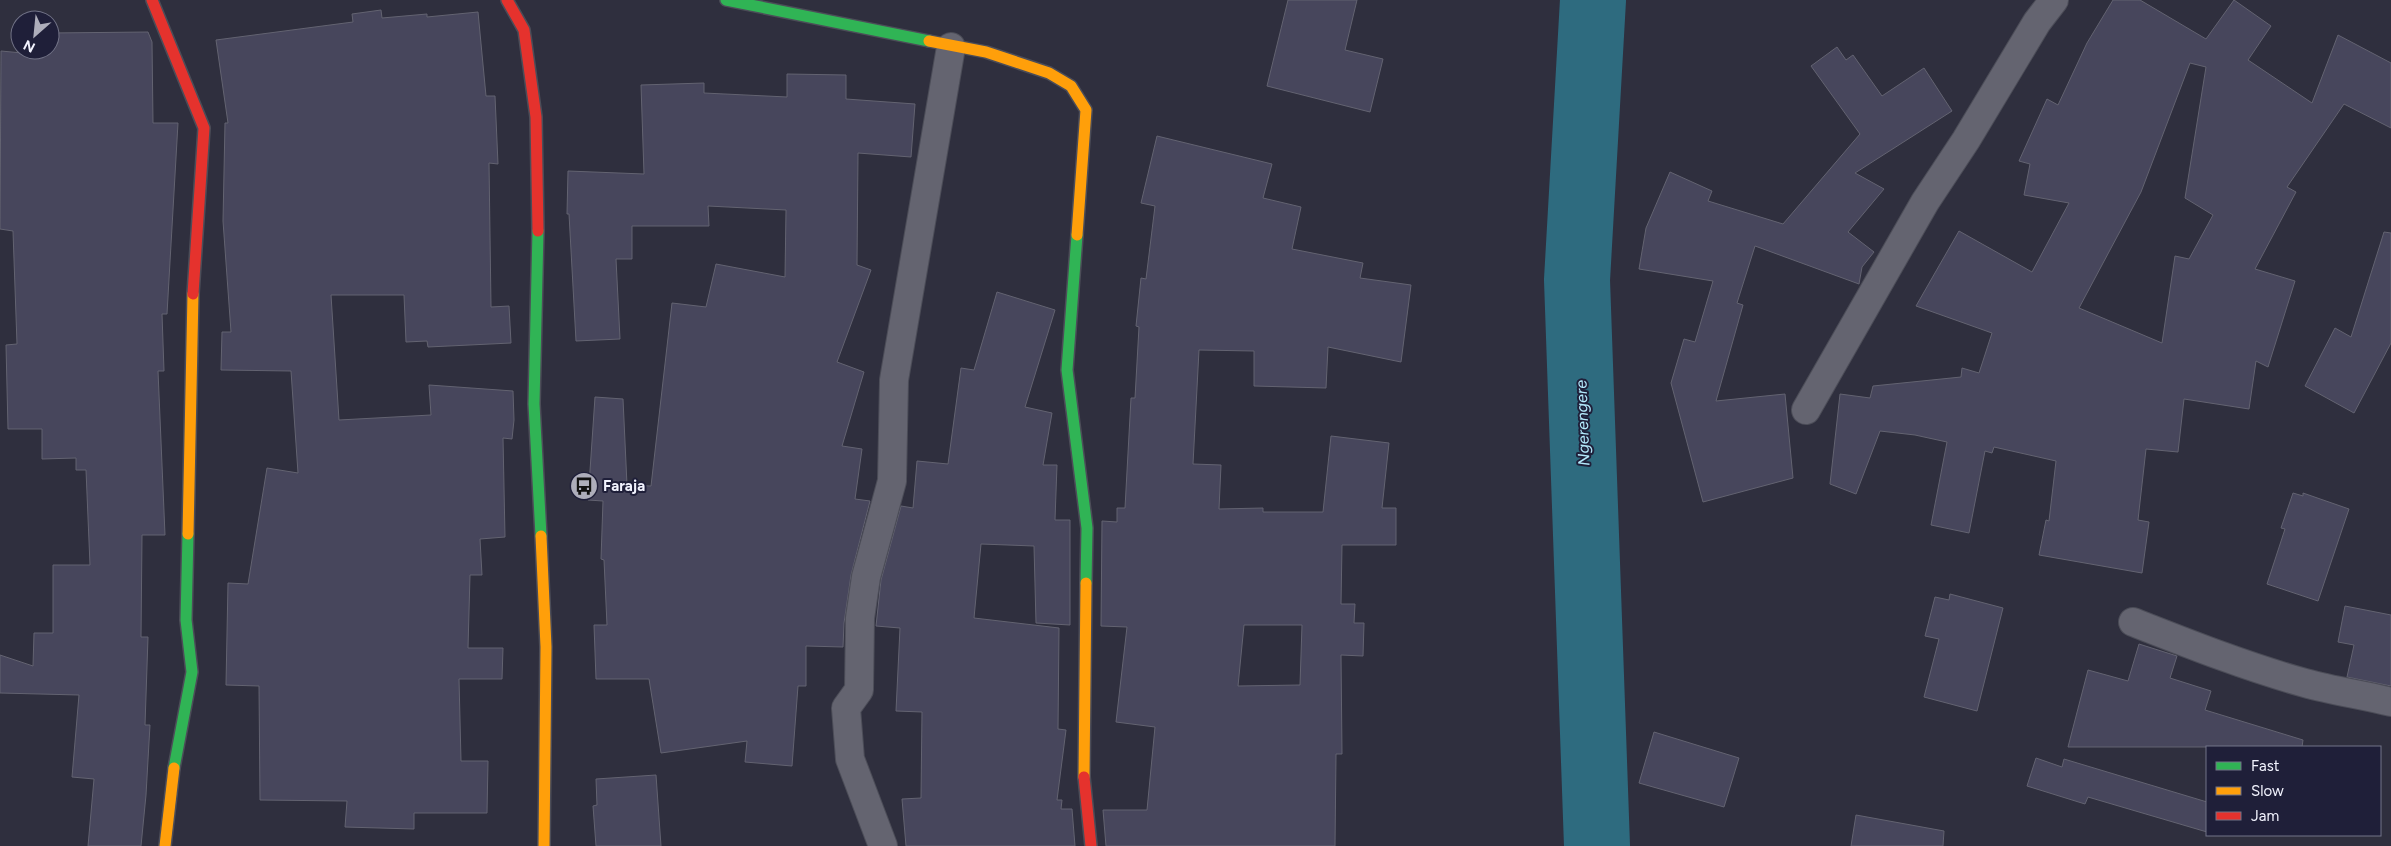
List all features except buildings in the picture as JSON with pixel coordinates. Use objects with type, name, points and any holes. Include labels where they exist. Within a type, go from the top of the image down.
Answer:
[{"type":"street","points":[[152,0],[204,128],[193,301],[186,620],[192,672],[173,775],[165,846]]},
{"type":"street","points":[[507,0],[524,30],[536,117],[538,208],[534,404],[546,647],[544,846]]},
{"type":"street","points":[[726,0],[952,47],[986,52],[1049,73],[1072,86],[1086,110],[1066,370],[1087,528],[1083,764],[1091,846]]},
{"type":"street","points":[[1806,410],[1846,343],[1920,210],[2037,22],[2054,0]]},
{"type":"street","points":[[883,846],[850,759],[846,708],[859,690],[860,618],[866,577],[892,481],[894,380],[952,47]]},
{"type":"street","points":[[2133,622],[2281,676],[2391,702]]},
{"type":"waterway","name":"Ngerengere","points":[[1593,0],[1577,280],[1597,846]]},
{"type":"traffic: fast","points":[[726,0],[929,41]]},
{"type":"traffic: fast","points":[[538,231],[534,404],[541,536]]},
{"type":"traffic: fast","points":[[1077,235],[1067,370],[1087,528],[1086,583]]},
{"type":"traffic: fast","points":[[174,768],[192,672],[186,620],[188,534]]},
{"type":"traffic: slow","points":[[929,41],[986,52],[1049,73],[1071,86],[1086,110],[1077,235]]},
{"type":"traffic: slow","points":[[188,534],[193,294]]},
{"type":"traffic: slow","points":[[541,536],[546,647],[544,846]]},
{"type":"traffic: slow","points":[[1084,777],[1086,583]]},
{"type":"traffic: slow","points":[[165,846],[174,768]]},
{"type":"traffic: jam","points":[[152,0],[204,128],[193,294]]},
{"type":"traffic: jam","points":[[507,0],[524,30],[536,117],[538,231]]},
{"type":"traffic: jam","points":[[1084,777],[1091,846]]},
{"type":"place","name":"Faraja","points":[[584,486]]}]
